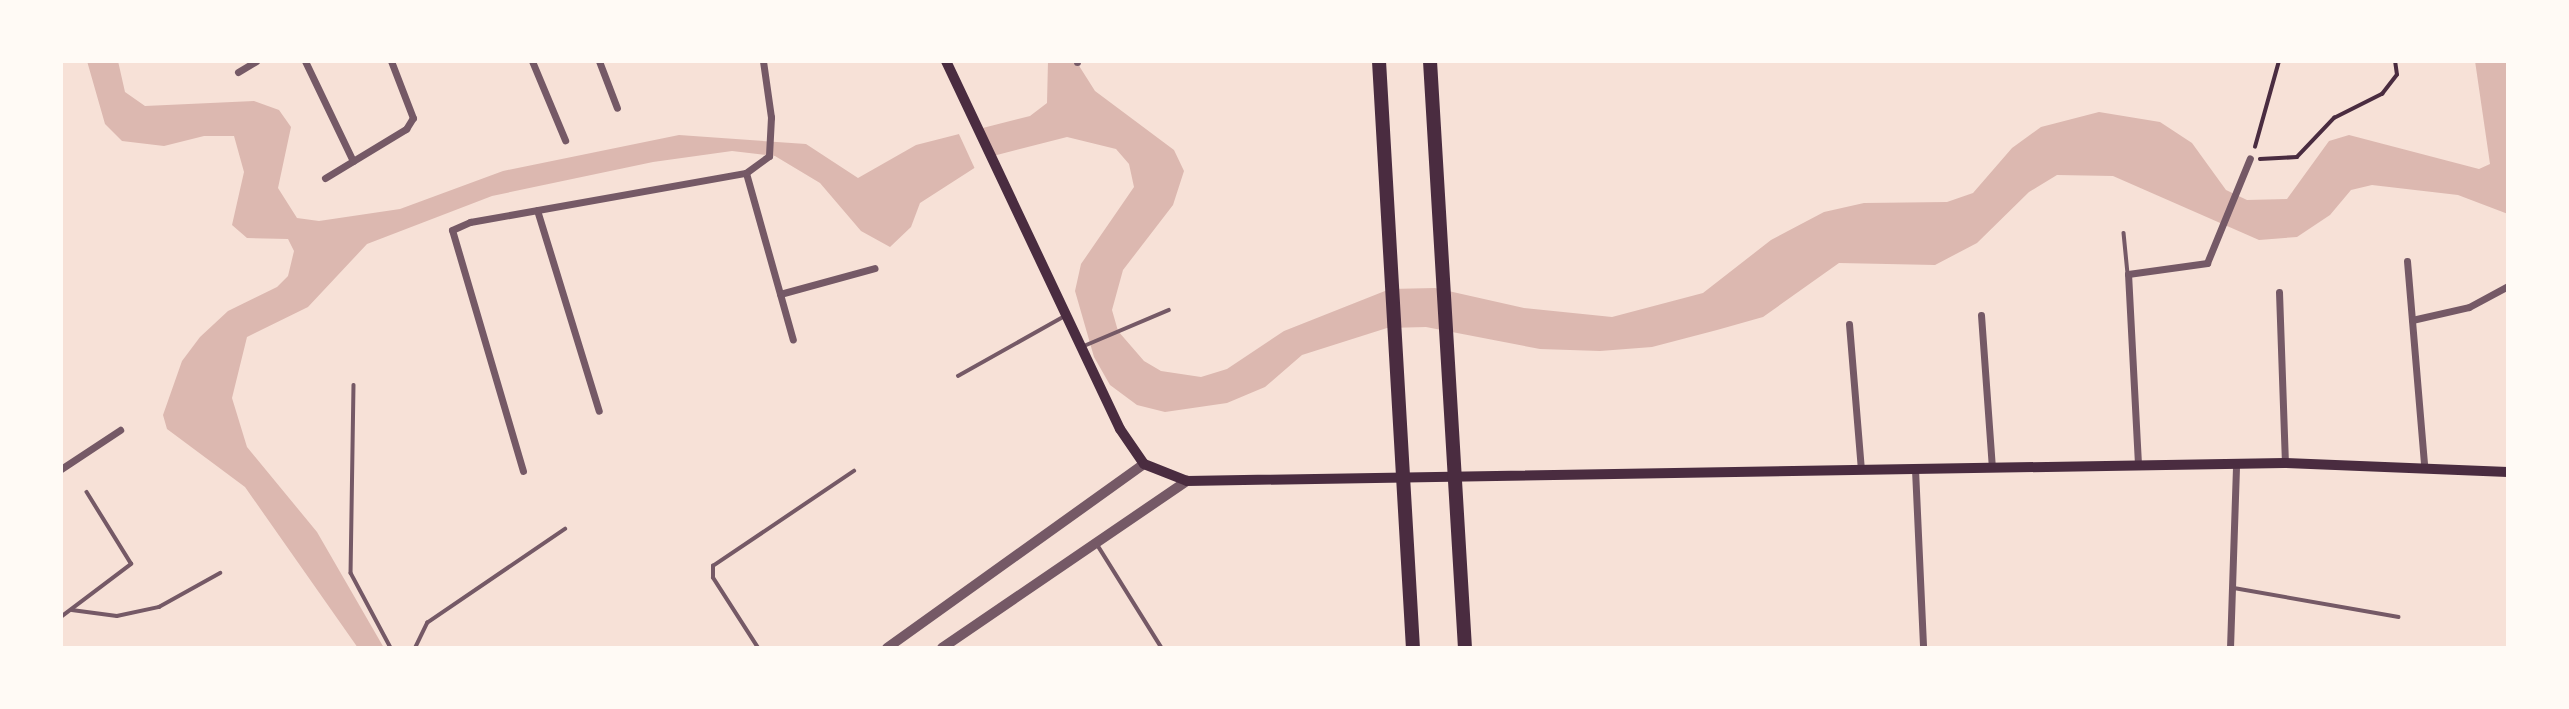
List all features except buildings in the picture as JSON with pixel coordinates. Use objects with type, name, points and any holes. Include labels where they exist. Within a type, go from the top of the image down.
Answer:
[{"type":"highway","points":[[1379,61],[1412,648]]},
{"type":"highway","points":[[1430,61],[1465,648]]},
{"type":"main road","points":[[946,61],[1063,317],[1144,464],[1187,481],[2138,464],[2424,464],[2508,472]]},
{"type":"street","points":[[238,72],[256,61]]},
{"type":"street","points":[[304,61],[353,161]]},
{"type":"street","points":[[325,178],[413,118],[391,61]]},
{"type":"street","points":[[532,61],[565,140]]},
{"type":"street","points":[[599,61],[617,108]]},
{"type":"street","points":[[523,471],[451,237],[460,224],[746,173],[769,156],[771,117],[762,61]]},
{"type":"street","points":[[2138,464],[2128,274],[2197,268],[2207,263],[2250,158]]},
{"type":"street","points":[[746,173],[793,340]]},
{"type":"street","points":[[537,210],[599,411]]},
{"type":"street","points":[[2407,261],[2424,464]]},
{"type":"street","points":[[780,294],[875,268]]},
{"type":"street","points":[[2412,320],[2469,307],[2508,286]]},
{"type":"street","points":[[2279,292],[2285,463]]},
{"type":"street","points":[[1981,314],[1992,467]]},
{"type":"street","points":[[1849,324],[1861,470]]},
{"type":"street","points":[[61,469],[120,430]]},
{"type":"street","points":[[887,648],[1144,464]]},
{"type":"street","points":[[2230,648],[2236,466]]},
{"type":"street","points":[[1915,469],[1923,648]]},
{"type":"street","points":[[942,648],[1094,540],[1187,481]]},
{"type":"lane","points":[[2124,233],[2128,274]]},
{"type":"lane","points":[[1079,348],[1169,310]]},
{"type":"lane","points":[[958,376],[1063,317]]},
{"type":"lane","points":[[354,385],[351,573],[391,648]]},
{"type":"lane","points":[[758,648],[713,578],[713,566],[854,471]]},
{"type":"lane","points":[[61,617],[131,564],[87,493]]},
{"type":"lane","points":[[415,648],[427,623],[565,529]]},
{"type":"lane","points":[[1094,540],[1162,648]]},
{"type":"lane","points":[[72,610],[117,616],[159,607],[220,573]]},
{"type":"lane","points":[[2232,588],[2398,617]]},
{"type":"path","points":[[2279,61],[2250,158],[2297,157],[2334,118],[2382,94],[2397,75],[2395,61]]},
{"type":"shaded area","points":[[87,61],[118,61],[125,92],[145,106],[254,101],[279,110],[291,127],[278,188],[297,218],[319,221],[400,209],[503,171],[679,135],[806,144],[858,178],[916,145],[1030,116],[1047,103],[1048,61],[1076,61],[1095,91],[1174,150],[1184,171],[1173,205],[1123,270],[1112,310],[1118,331],[1144,361],[1161,371],[1201,377],[1227,369],[1284,331],[1390,289],[1435,288],[1524,308],[1612,317],[1703,293],[1771,240],[1824,212],[1864,203],[1947,202],[1973,193],[2012,148],[2041,127],[2099,112],[2160,122],[2192,143],[2226,190],[2247,200],[2287,199],[2329,141],[2349,135],[2479,169],[2490,164],[2475,61],[2508,61],[2508,214],[2458,195],[2372,185],[2351,190],[2330,215],[2297,237],[2259,240],[2113,176],[2057,175],[2029,192],[1977,243],[1935,265],[1839,263],[1763,317],[1717,330],[1652,347],[1600,351],[1540,349],[1426,327],[1387,328],[1302,355],[1265,387],[1227,403],[1165,412],[1137,405],[1110,385],[1094,357],[1075,291],[1081,264],[1134,187],[1129,164],[1116,149],[1067,137],[993,156],[920,203],[911,227],[890,247],[861,231],[820,183],[775,156],[732,151],[653,162],[492,196],[367,244],[308,307],[247,337],[232,398],[247,447],[317,532],[384,648],[358,648],[245,487],[167,429],[163,415],[182,361],[200,337],[228,311],[277,287],[288,276],[294,251],[288,239],[247,238],[232,225],[244,172],[234,136],[204,136],[164,146],[122,141],[105,124]]},
{"type":"pier","points":[[982,128],[996,159],[975,169],[958,132]]}]
